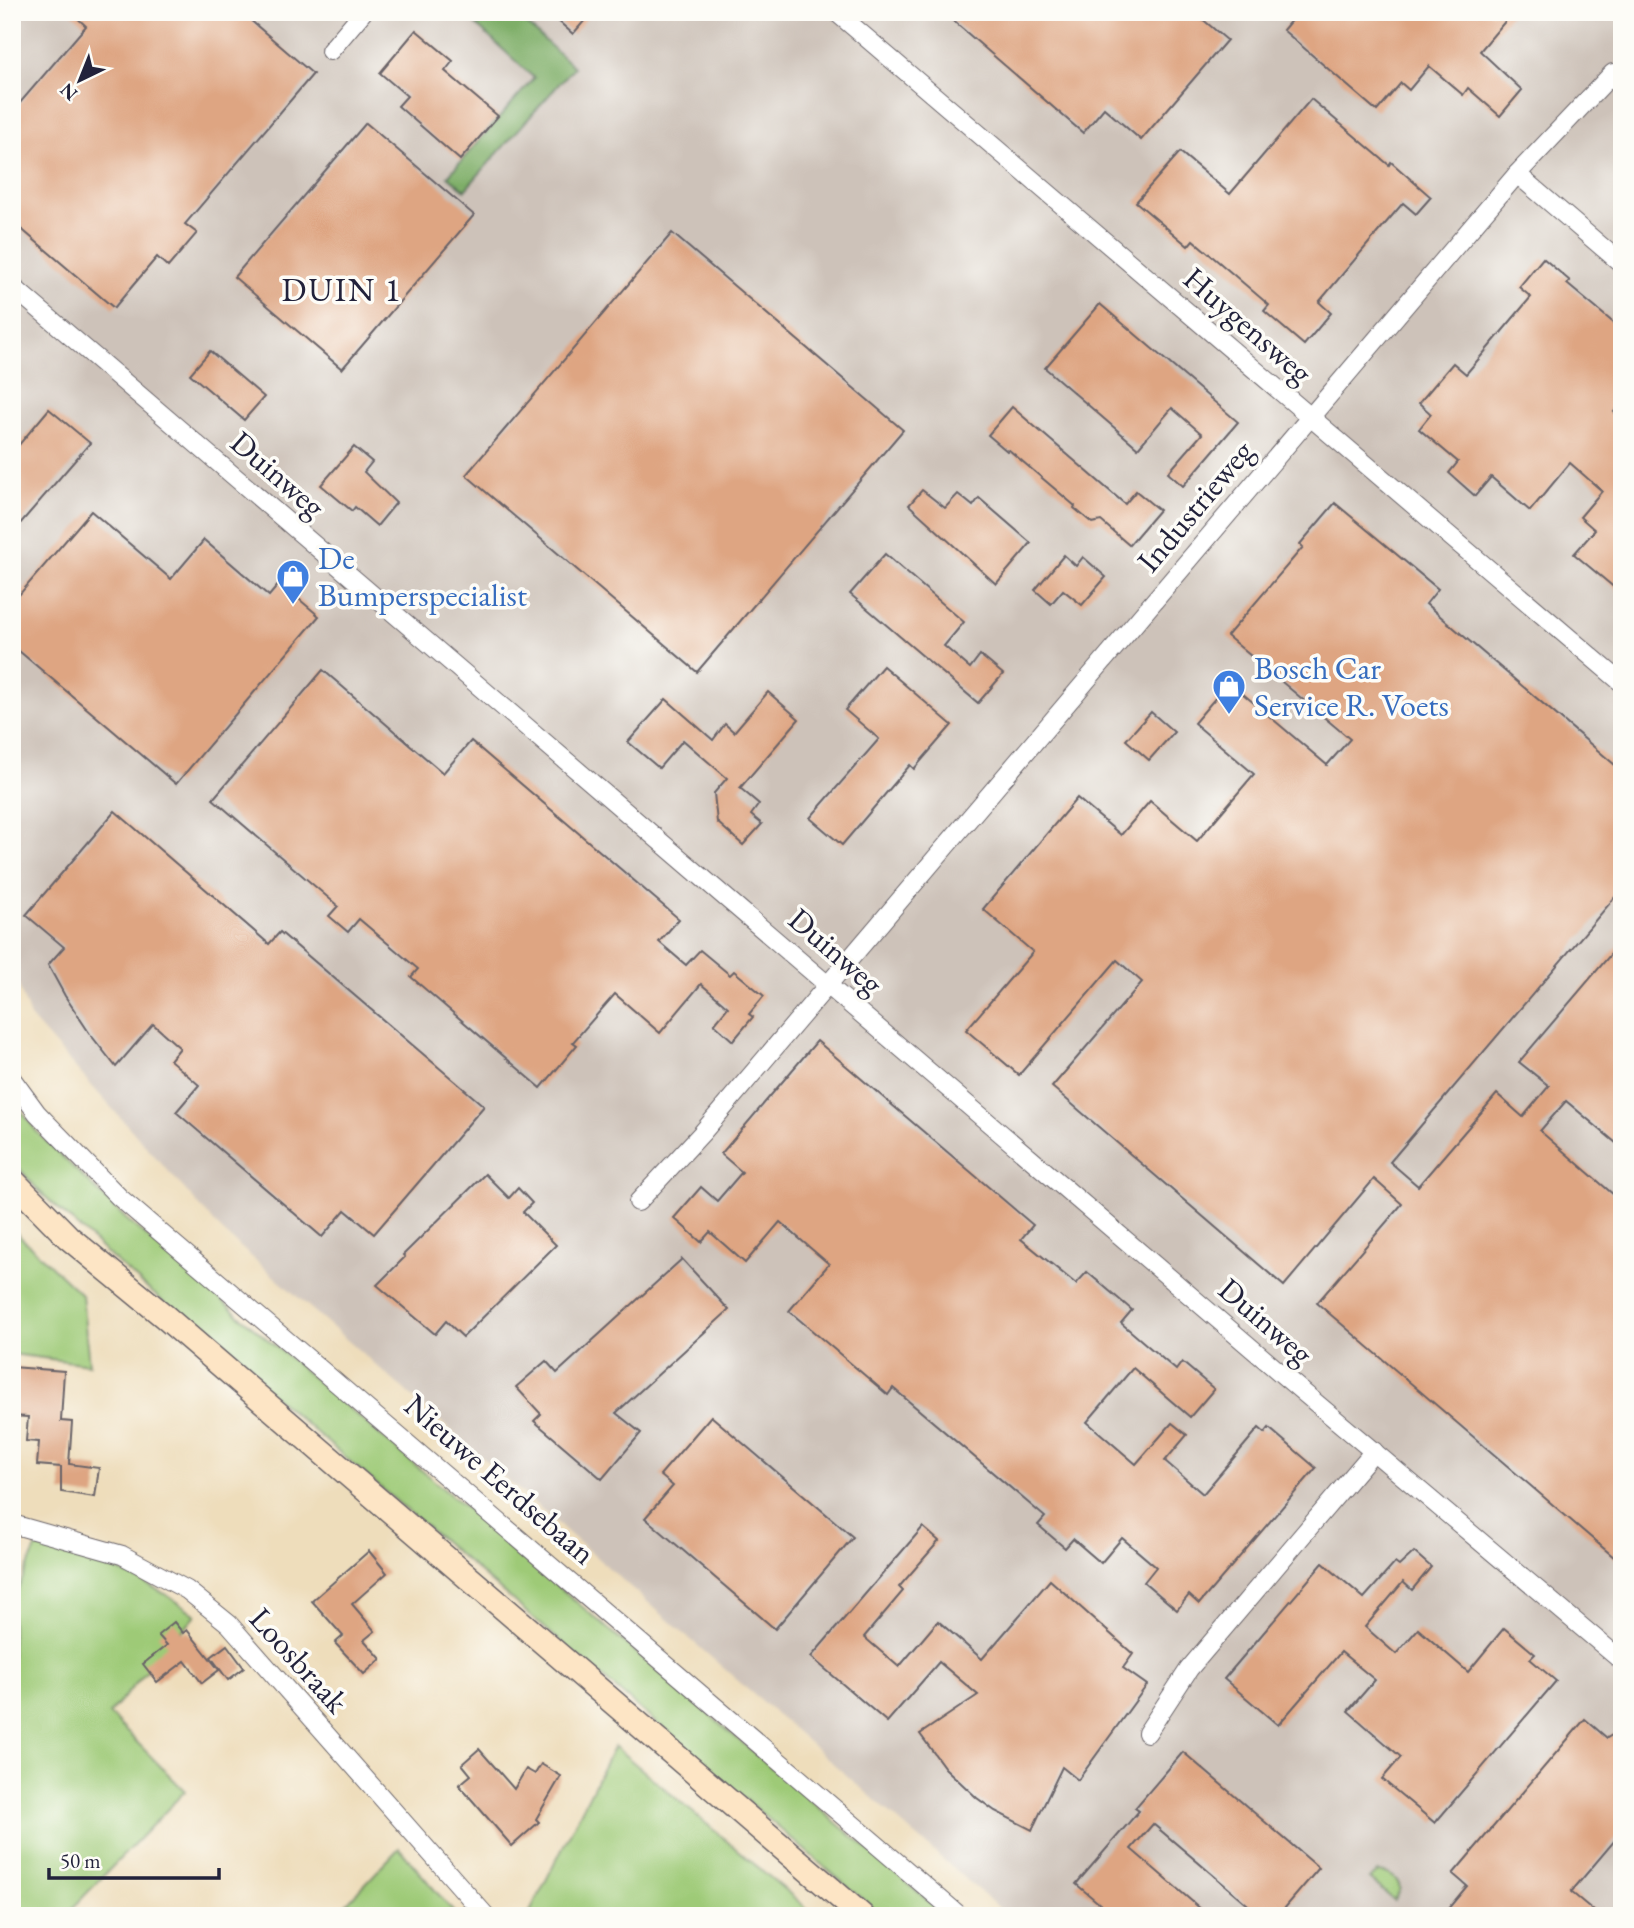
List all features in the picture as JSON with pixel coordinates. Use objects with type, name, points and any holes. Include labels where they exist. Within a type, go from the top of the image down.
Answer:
[{"type":"main road","points":[[12,1180],[68,1237],[862,1916]]},
{"type":"street","points":[[330,51],[363,12]]},
{"type":"street","name":"Huygensweg","points":[[836,12],[1622,683]]},
{"type":"street","name":"Industrieweg","points":[[638,1202],[702,1133],[1517,174],[1614,73]]},
{"type":"street","points":[[1517,174],[1622,264]]},
{"type":"street","name":"Duinweg","points":[[12,286],[1284,1376],[1622,1661]]},
{"type":"street","name":"Nieuwe Eerdsebaan","points":[[12,1079],[37,1113],[118,1197],[960,1916]]},
{"type":"street","points":[[1147,1733],[1188,1669],[1374,1451]]},
{"type":"street","name":"Loosbraak","points":[[12,1524],[122,1555],[187,1590],[229,1624],[486,1916]]},
{"type":"shaded area","points":[[12,12],[1622,12],[1622,1916],[1008,1916],[222,1231],[30,1017],[12,967]]},
{"type":"green space","points":[[462,12],[513,12],[574,67],[465,190],[448,176],[534,78]]},
{"type":"green space","points":[[12,1098],[37,1132],[126,1219],[946,1916],[882,1916],[113,1259],[38,1190],[12,1160]]},
{"type":"green space","points":[[12,1229],[82,1295],[89,1364],[12,1354]]},
{"type":"green space","points":[[38,1544],[120,1572],[160,1591],[196,1615],[109,1714],[185,1791],[65,1916],[12,1916],[12,1602]]},
{"type":"green space","points":[[614,1746],[816,1916],[528,1916]]},
{"type":"green space","points":[[399,1848],[457,1916],[335,1916]]},
{"type":"green space","points":[[1378,1872],[1397,1881],[1399,1890],[1394,1900],[1369,1879]]},
{"type":"building","points":[[71,12],[241,12],[313,74],[185,224],[197,233],[168,267],[157,257],[114,308],[12,221],[12,112],[86,26]]},
{"type":"building","points":[[548,12],[592,12],[573,34]]},
{"type":"building","points":[[943,12],[1194,12],[1227,40],[1141,140],[1104,108],[1083,133]]},
{"type":"building","points":[[1298,12],[1513,12],[1480,51],[1522,90],[1500,116],[1468,88],[1463,95],[1429,66],[1409,90],[1401,83],[1377,111],[1283,30]]},
{"type":"building","points":[[416,30],[453,61],[445,71],[498,116],[460,160],[398,106],[407,96],[380,73]]},
{"type":"building","points":[[1311,99],[1431,197],[1416,214],[1403,203],[1319,302],[1331,313],[1304,345],[1264,311],[1269,305],[1193,240],[1188,246],[1136,202],[1180,152],[1230,194]]},
{"type":"building","points":[[366,123],[474,215],[342,369],[234,277]]},
{"type":"building","points":[[672,233],[903,430],[697,672],[466,475]]},
{"type":"building","points":[[1543,258],[1570,281],[1567,284],[1622,330],[1622,403],[1614,412],[1622,419],[1622,594],[1574,554],[1595,530],[1580,517],[1602,491],[1570,463],[1530,511],[1491,477],[1475,496],[1449,473],[1458,462],[1419,429],[1431,414],[1419,403],[1453,363],[1466,374],[1531,297],[1519,287]]},
{"type":"building","points":[[1100,304],[1238,422],[1183,486],[1168,473],[1202,434],[1172,408],[1138,448],[1045,368]]},
{"type":"building","points":[[210,351],[264,397],[244,420],[190,374]]},
{"type":"building","points":[[1012,407],[1125,504],[1136,491],[1159,510],[1129,545],[1101,521],[1092,523],[1009,450],[988,435]]},
{"type":"building","points":[[49,409],[90,443],[12,533],[12,453]]},
{"type":"building","points":[[354,447],[372,462],[364,472],[396,503],[377,526],[355,507],[352,511],[321,485]]},
{"type":"building","points":[[922,490],[945,508],[958,494],[973,506],[979,498],[1031,543],[996,584],[909,505]]},
{"type":"building","points":[[1335,503],[1438,589],[1426,604],[1622,771],[1622,889],[1390,1162],[1418,1186],[1497,1094],[1523,1117],[1549,1086],[1519,1062],[1622,941],[1622,1148],[1566,1101],[1540,1131],[1622,1202],[1622,1564],[1317,1303],[1402,1204],[1374,1179],[1284,1286],[1052,1087],[1142,982],[1117,960],[1019,1075],[966,1030],[1033,952],[983,909],[1077,798],[1121,835],[1150,801],[1197,841],[1254,774],[1194,723],[1229,682],[1327,765],[1350,739],[1227,636],[1303,547],[1300,544]]},
{"type":"building","points":[[91,511],[171,579],[204,540],[269,596],[280,583],[319,616],[176,784],[12,645],[12,603]]},
{"type":"building","points":[[885,554],[964,622],[944,646],[970,668],[980,655],[1003,674],[978,703],[850,594]]},
{"type":"building","points":[[1064,555],[1076,566],[1083,557],[1106,577],[1082,605],[1063,590],[1051,604],[1035,590]]},
{"type":"building","points":[[883,666],[952,725],[914,769],[910,765],[842,845],[810,818],[879,739],[845,710]]},
{"type":"building","points":[[323,670],[443,773],[471,741],[679,919],[659,942],[686,965],[700,950],[730,975],[734,971],[764,996],[749,1014],[753,1017],[733,1041],[714,1024],[728,1007],[701,984],[660,1033],[615,994],[573,1042],[577,1045],[541,1088],[411,977],[418,969],[359,919],[348,932],[329,916],[338,906],[213,799]]},
{"type":"building","points":[[768,692],[799,719],[740,788],[759,804],[751,815],[762,824],[743,845],[717,822],[714,793],[727,778],[683,740],[659,768],[628,742],[666,699],[713,740],[725,724],[734,732]]},
{"type":"building","points":[[1151,712],[1174,732],[1149,760],[1126,740]]},
{"type":"building","points":[[115,811],[269,944],[280,932],[484,1106],[374,1234],[345,1210],[322,1237],[176,1112],[199,1085],[170,1060],[180,1048],[153,1024],[116,1067],[65,996],[48,965],[64,947],[26,915]]},
{"type":"building","points":[[817,1041],[1033,1225],[1021,1239],[1076,1284],[1087,1272],[1132,1310],[1121,1323],[1176,1370],[1182,1362],[1214,1389],[1190,1417],[1133,1368],[1087,1422],[1136,1464],[1172,1423],[1187,1435],[1165,1461],[1203,1494],[1259,1428],[1265,1433],[1269,1428],[1316,1468],[1199,1604],[1189,1595],[1177,1610],[1144,1582],[1156,1567],[1122,1538],[1101,1563],[1073,1539],[1065,1548],[1038,1525],[1045,1517],[893,1388],[888,1395],[789,1311],[829,1264],[780,1222],[745,1263],[710,1232],[701,1242],[674,1218],[701,1187],[717,1201],[742,1172],[721,1154]]},
{"type":"building","points":[[485,1174],[509,1198],[518,1188],[532,1203],[523,1212],[556,1245],[463,1337],[446,1321],[435,1334],[377,1285],[405,1257],[403,1255]]},
{"type":"building","points":[[682,1259],[729,1310],[616,1413],[641,1433],[602,1479],[534,1421],[541,1414],[516,1387],[546,1361],[557,1373]]},
{"type":"building","points":[[12,1367],[64,1371],[61,1421],[72,1422],[69,1464],[99,1468],[95,1497],[61,1492],[61,1467],[37,1465],[39,1442],[26,1441],[28,1417],[12,1416]]},
{"type":"building","points":[[711,1416],[853,1537],[775,1629],[645,1518],[673,1486],[660,1475]]},
{"type":"building","points":[[923,1527],[939,1541],[899,1587],[903,1591],[864,1637],[899,1667],[938,1621],[982,1659],[1050,1580],[1133,1654],[1123,1668],[1147,1685],[1078,1780],[1062,1767],[1032,1830],[995,1811],[977,1798],[945,1768],[920,1734],[978,1695],[939,1662],[887,1722],[811,1657]]},
{"type":"building","points":[[369,1551],[387,1573],[352,1604],[375,1631],[364,1640],[381,1659],[364,1674],[335,1643],[343,1636],[312,1601]]},
{"type":"building","points":[[1414,1552],[1431,1567],[1412,1590],[1403,1582],[1365,1627],[1396,1654],[1418,1629],[1468,1672],[1504,1628],[1535,1654],[1530,1659],[1556,1681],[1435,1823],[1382,1779],[1401,1757],[1348,1711],[1375,1680],[1341,1652],[1278,1725],[1224,1679],[1323,1563],[1364,1598],[1395,1563],[1399,1566]]},
{"type":"building","points":[[174,1622],[183,1633],[187,1630],[219,1670],[202,1683],[185,1661],[157,1682],[143,1664],[167,1645],[158,1635]]},
{"type":"building","points":[[227,1645],[244,1668],[228,1680],[211,1657]]},
{"type":"building","points":[[1585,1719],[1607,1738],[1622,1729],[1622,1832],[1571,1892],[1600,1916],[1442,1916],[1467,1886],[1453,1874]]},
{"type":"building","points":[[479,1749],[514,1789],[526,1769],[535,1774],[541,1764],[561,1776],[536,1819],[539,1822],[512,1846],[459,1785],[471,1775],[462,1764]]},
{"type":"building","points":[[1183,1752],[1319,1868],[1278,1916],[1261,1916],[1153,1824],[1131,1849],[1209,1916],[1114,1916],[1076,1884],[1139,1811],[1135,1808]]},
{"type":"place","name":"De Bumperspecialist","points":[[293,606]]},
{"type":"place","name":"Bosch Car Service R. Voets","points":[[1229,716]]},
{"type":"district","name":"DUIN 1","points":[[342,289]]}]
